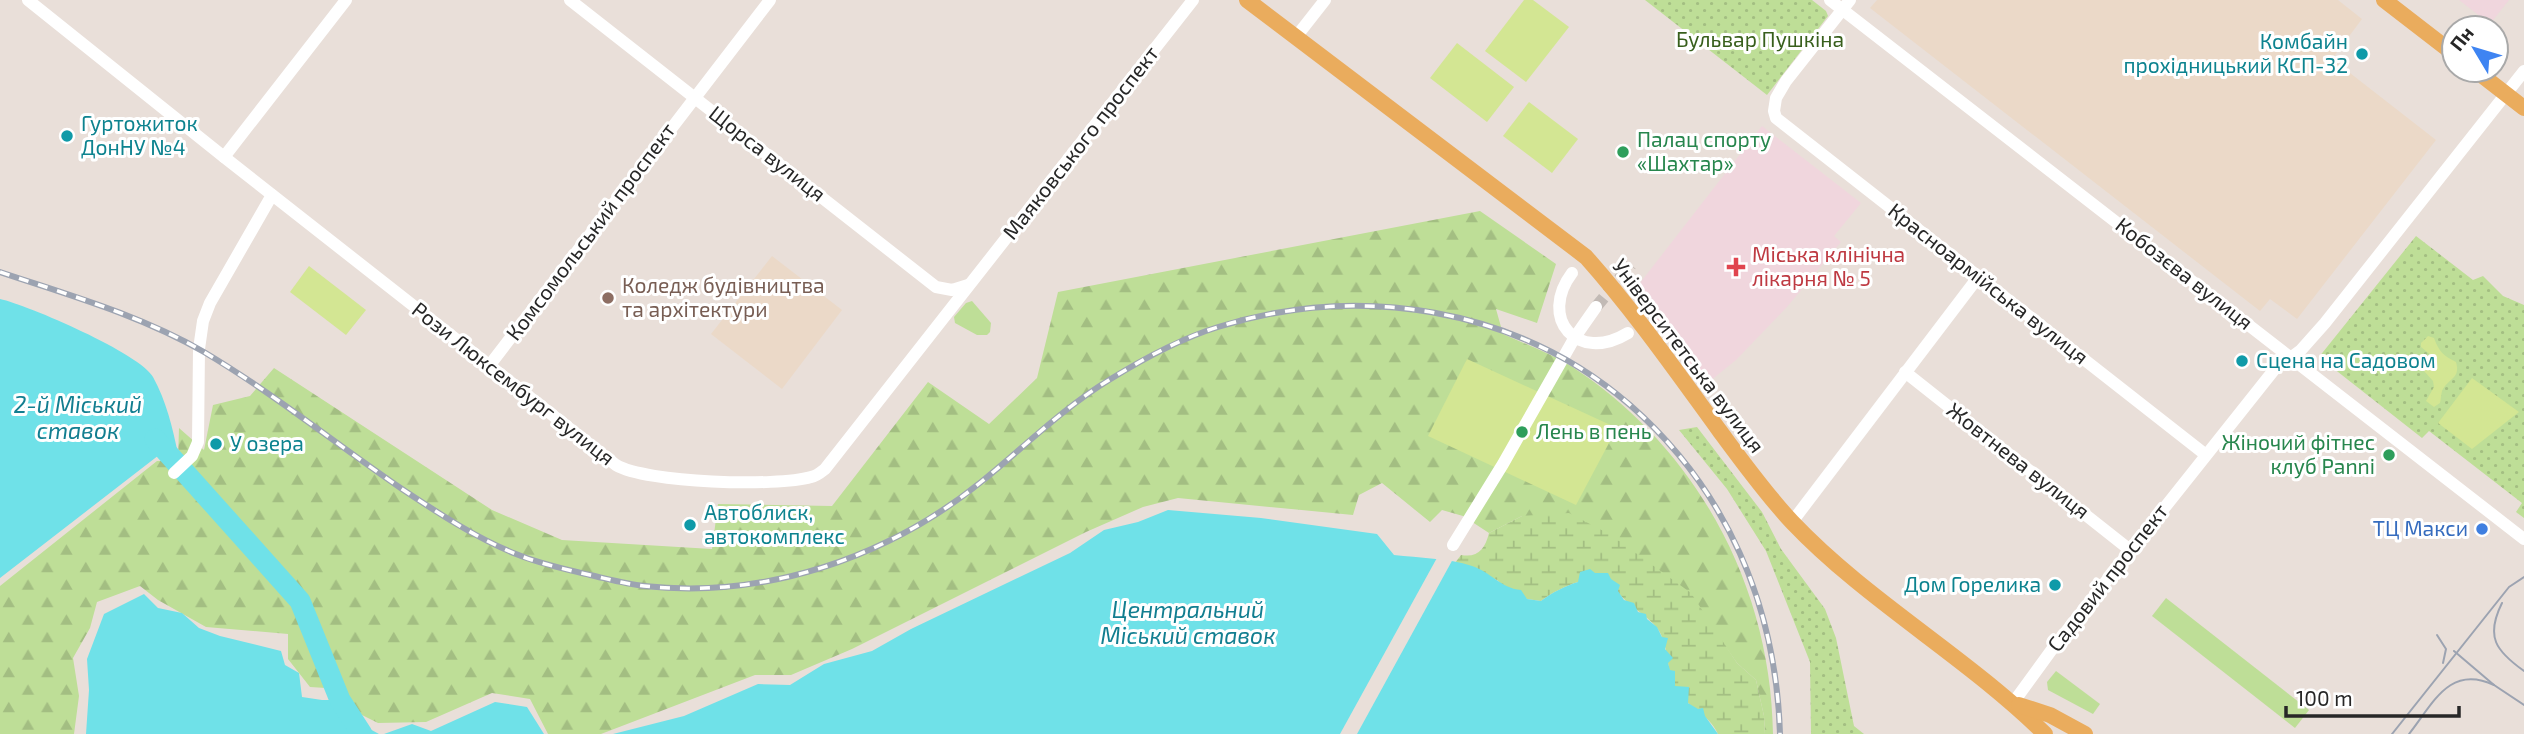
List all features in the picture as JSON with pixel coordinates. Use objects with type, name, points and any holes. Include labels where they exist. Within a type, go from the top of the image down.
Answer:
[{"type":"main road","name":"Університетська вулиця","points":[[1247,0],[1586,257],[1617,292],[1759,484],[1792,522],[1872,591],[2013,703],[2045,734]]},
{"type":"main road","points":[[2384,0],[2440,43]]},
{"type":"main road","points":[[2493,84],[2524,108]]},
{"type":"main road","name":"Університетська вулиця","points":[[2013,703],[2050,715],[2085,734]]},
{"type":"street","name":"Рози Люксембург вулиця","points":[[28,0],[489,366],[622,468],[665,477],[756,482],[817,475],[825,469],[969,285]]},
{"type":"street","points":[[224,157],[346,0]]},
{"type":"street","name":"Щорса вулиця","points":[[570,0],[936,287]]},
{"type":"street","name":"Комсомольський проспект","points":[[489,366],[770,0]]},
{"type":"street","name":"Маяковського проспект","points":[[969,285],[1193,0]]},
{"type":"street","points":[[1296,37],[1325,0]]},
{"type":"street","name":"Кобозєва вулиця","points":[[1830,0],[1846,5],[2524,539]]},
{"type":"street","name":"Красноармійська вулиця","points":[[1846,5],[1786,81],[1776,99],[1776,118],[2206,455]]},
{"type":"street","name":"Садовий проспект","points":[[2013,703],[2051,650],[2274,370],[2301,350],[2325,323],[2524,71]]},
{"type":"street","points":[[174,473],[196,451],[198,442],[197,380],[203,321],[210,303],[272,195]]},
{"type":"street","points":[[1572,273],[1562,290],[1559,302],[1564,326],[1575,337],[1596,345],[1609,343],[1628,333]]},
{"type":"street","points":[[1792,522],[1979,276]]},
{"type":"street","points":[[936,287],[952,290],[969,285]]},
{"type":"street","points":[[936,287],[946,299],[945,315]]},
{"type":"street","points":[[1453,545],[1503,464],[1575,337],[1596,307]]},
{"type":"street","name":"Жовтнева вулиця","points":[[1905,373],[2130,550]]},
{"type":"shaded area","points":[[1877,0],[2338,0],[2362,19],[2332,59],[2436,140],[2297,319],[2270,299],[2260,311],[1870,8]]},
{"type":"shaded area","points":[[2459,0],[2509,0],[2498,14],[2477,14]]},
{"type":"shaded area","name":"Міська клінічна лікарня № 5","points":[[1762,126],[1861,203],[1834,236],[1841,242],[1787,307],[1736,360],[1704,386],[1633,292]]},
{"type":"shaded area","points":[[772,256],[842,310],[782,389],[711,334]]},
{"type":"green space","points":[[1524,0],[1533,0],[1569,27],[1526,82],[1485,51]]},
{"type":"green space","name":"Бульвар Пушкіна","points":[[1645,0],[1812,0],[1826,11],[1828,16],[1767,95]]},
{"type":"green space","points":[[1457,43],[1514,87],[1487,122],[1430,78]]},
{"type":"green space","points":[[1529,102],[1578,139],[1552,173],[1503,136]]},
{"type":"green space","points":[[1480,211],[1556,264],[1537,323],[1496,309],[1503,334],[1563,361],[1615,399],[1655,437],[1689,479],[1718,524],[1741,573],[1758,625],[1769,679],[1773,734],[1765,734],[1756,680],[1737,663],[1714,630],[1522,516],[1489,533],[1463,516],[1442,510],[1430,522],[1382,483],[1359,495],[1353,515],[1178,498],[1143,507],[1086,532],[852,649],[791,675],[755,675],[601,734],[548,734],[530,699],[492,693],[426,722],[378,723],[360,714],[342,689],[310,687],[288,659],[288,634],[206,627],[158,600],[140,586],[97,602],[90,628],[73,658],[79,696],[74,734],[0,734],[0,586],[157,461],[178,460],[179,428],[204,450],[213,405],[250,396],[274,368],[492,510],[562,540],[712,549],[718,504],[832,506],[928,382],[989,424],[1037,378],[1058,292]]},
{"type":"green space","points":[[2416,236],[2473,280],[2483,276],[2503,296],[2524,305],[2524,518],[2516,512],[2522,503],[2429,431],[2422,438],[2319,357]]},
{"type":"green space","points":[[309,266],[366,310],[346,335],[290,292]]},
{"type":"green space","points":[[972,301],[991,323],[987,335],[977,335],[955,323],[954,317],[966,303]]},
{"type":"green space","points":[[2428,336],[2434,338],[2440,350],[2456,362],[2457,368],[2457,372],[2442,391],[2440,403],[2434,407],[2426,401],[2434,387],[2433,381],[2424,371],[2432,356],[2421,347],[2421,343]]},
{"type":"green space","name":"Лень в пень","points":[[1467,359],[1617,428],[1576,505],[1428,436]]},
{"type":"green space","points":[[2472,378],[2519,412],[2472,449],[2438,423]]},
{"type":"green space","points":[[1697,427],[1762,512],[1781,549],[1825,609],[1836,638],[1854,726],[1864,734],[1811,734],[1810,662],[1766,551],[1727,489],[1679,430]]},
{"type":"green space","points":[[1569,513],[1611,535],[1691,593],[1737,663],[1756,680],[1765,734],[1718,734],[1709,720],[1678,693],[1670,672],[1664,641],[1657,628],[1617,591],[1578,582],[1541,601],[1527,599],[1507,589],[1497,580],[1455,563],[1461,555],[1472,555],[1480,551],[1489,533],[1522,516]]},
{"type":"green space","points":[[2166,598],[2309,710],[2295,728],[2152,616]]},
{"type":"green space","points":[[2056,671],[2100,704],[2093,714],[2048,690],[2047,682]]},
{"type":"water","name":"2-й Міський ставок","points":[[0,299],[34,310],[82,332],[144,367],[153,377],[162,395],[178,454],[174,460],[159,455],[0,578]]},
{"type":"water","name":"Центральний Міський ставок","points":[[1168,510],[1261,518],[1377,534],[1394,555],[1463,563],[1485,572],[1507,586],[1521,590],[1527,599],[1541,601],[1578,582],[1580,572],[1590,569],[1595,573],[1608,573],[1611,579],[1620,585],[1618,591],[1624,600],[1634,603],[1638,612],[1646,614],[1662,637],[1668,638],[1665,649],[1673,658],[1668,663],[1670,670],[1675,671],[1675,686],[1689,687],[1688,703],[1698,709],[1703,708],[1705,716],[1718,734],[613,734],[684,716],[758,684],[790,685],[824,664],[872,651],[911,629],[1070,553],[1104,530],[1138,522]]},
{"type":"water","points":[[144,594],[158,608],[182,613],[199,628],[281,651],[285,665],[299,673],[302,697],[345,700],[357,722],[379,734],[86,734],[89,690],[87,659],[104,614]]},
{"type":"water","points":[[495,702],[527,707],[544,734],[384,734],[412,724],[431,731]]},
{"type":"pier","points":[[1438,556],[1453,559],[1357,734],[1340,734]]},
{"type":"waterway","points":[[155,439],[300,601],[340,700],[362,734]]},
{"type":"tunnel","points":[[1596,307],[1631,265]]},
{"type":"tram line","points":[[2392,734],[2509,587],[2524,577]]},
{"type":"tram line","points":[[2502,603],[2494,625],[2496,642],[2506,657],[2524,671]]},
{"type":"tram line","points":[[2437,635],[2446,649],[2443,663]]},
{"type":"tram line","points":[[2454,651],[2494,685],[2524,705]]},
{"type":"tram line","points":[[2409,734],[2435,700],[2454,683],[2478,680],[2494,685]]},
{"type":"railway","points":[[0,272],[130,316],[204,352],[255,384],[416,498],[501,548],[525,558],[617,581],[644,586],[689,588],[734,586],[779,579],[865,552],[906,532],[981,482],[1092,391],[1162,350],[1218,327],[1272,314],[1326,307],[1381,307],[1434,313],[1487,326],[1538,345],[1586,372],[1630,405],[1664,438],[1694,474],[1740,553],[1756,596],[1769,641],[1780,734]]},
{"type":"place","name":"Комбайн прохідницький КСП-32","points":[[2362,54]]},
{"type":"place","name":"Гуртожиток ДонНУ №4","points":[[67,136]]},
{"type":"place","name":"Палац спорту «Шахтар»","points":[[1623,152]]},
{"type":"place","name":"Міська клінічна лікарня № 5","points":[[1736,267]]},
{"type":"place","name":"Коледж будівництва та архітектури","points":[[608,298]]},
{"type":"place","name":"Сцена на Садовом","points":[[2242,361]]},
{"type":"place","name":"Лень в пень","points":[[1522,432]]},
{"type":"place","name":"У озера","points":[[216,444]]},
{"type":"place","name":"Жіночий фітнес клуб Panni","points":[[2389,455]]},
{"type":"place","name":"Автоблиск, автокомплекс","points":[[690,525]]},
{"type":"place","name":"ТЦ Макси","points":[[2482,529]]},
{"type":"place","name":"Дом Горелика","points":[[2055,585]]}]
